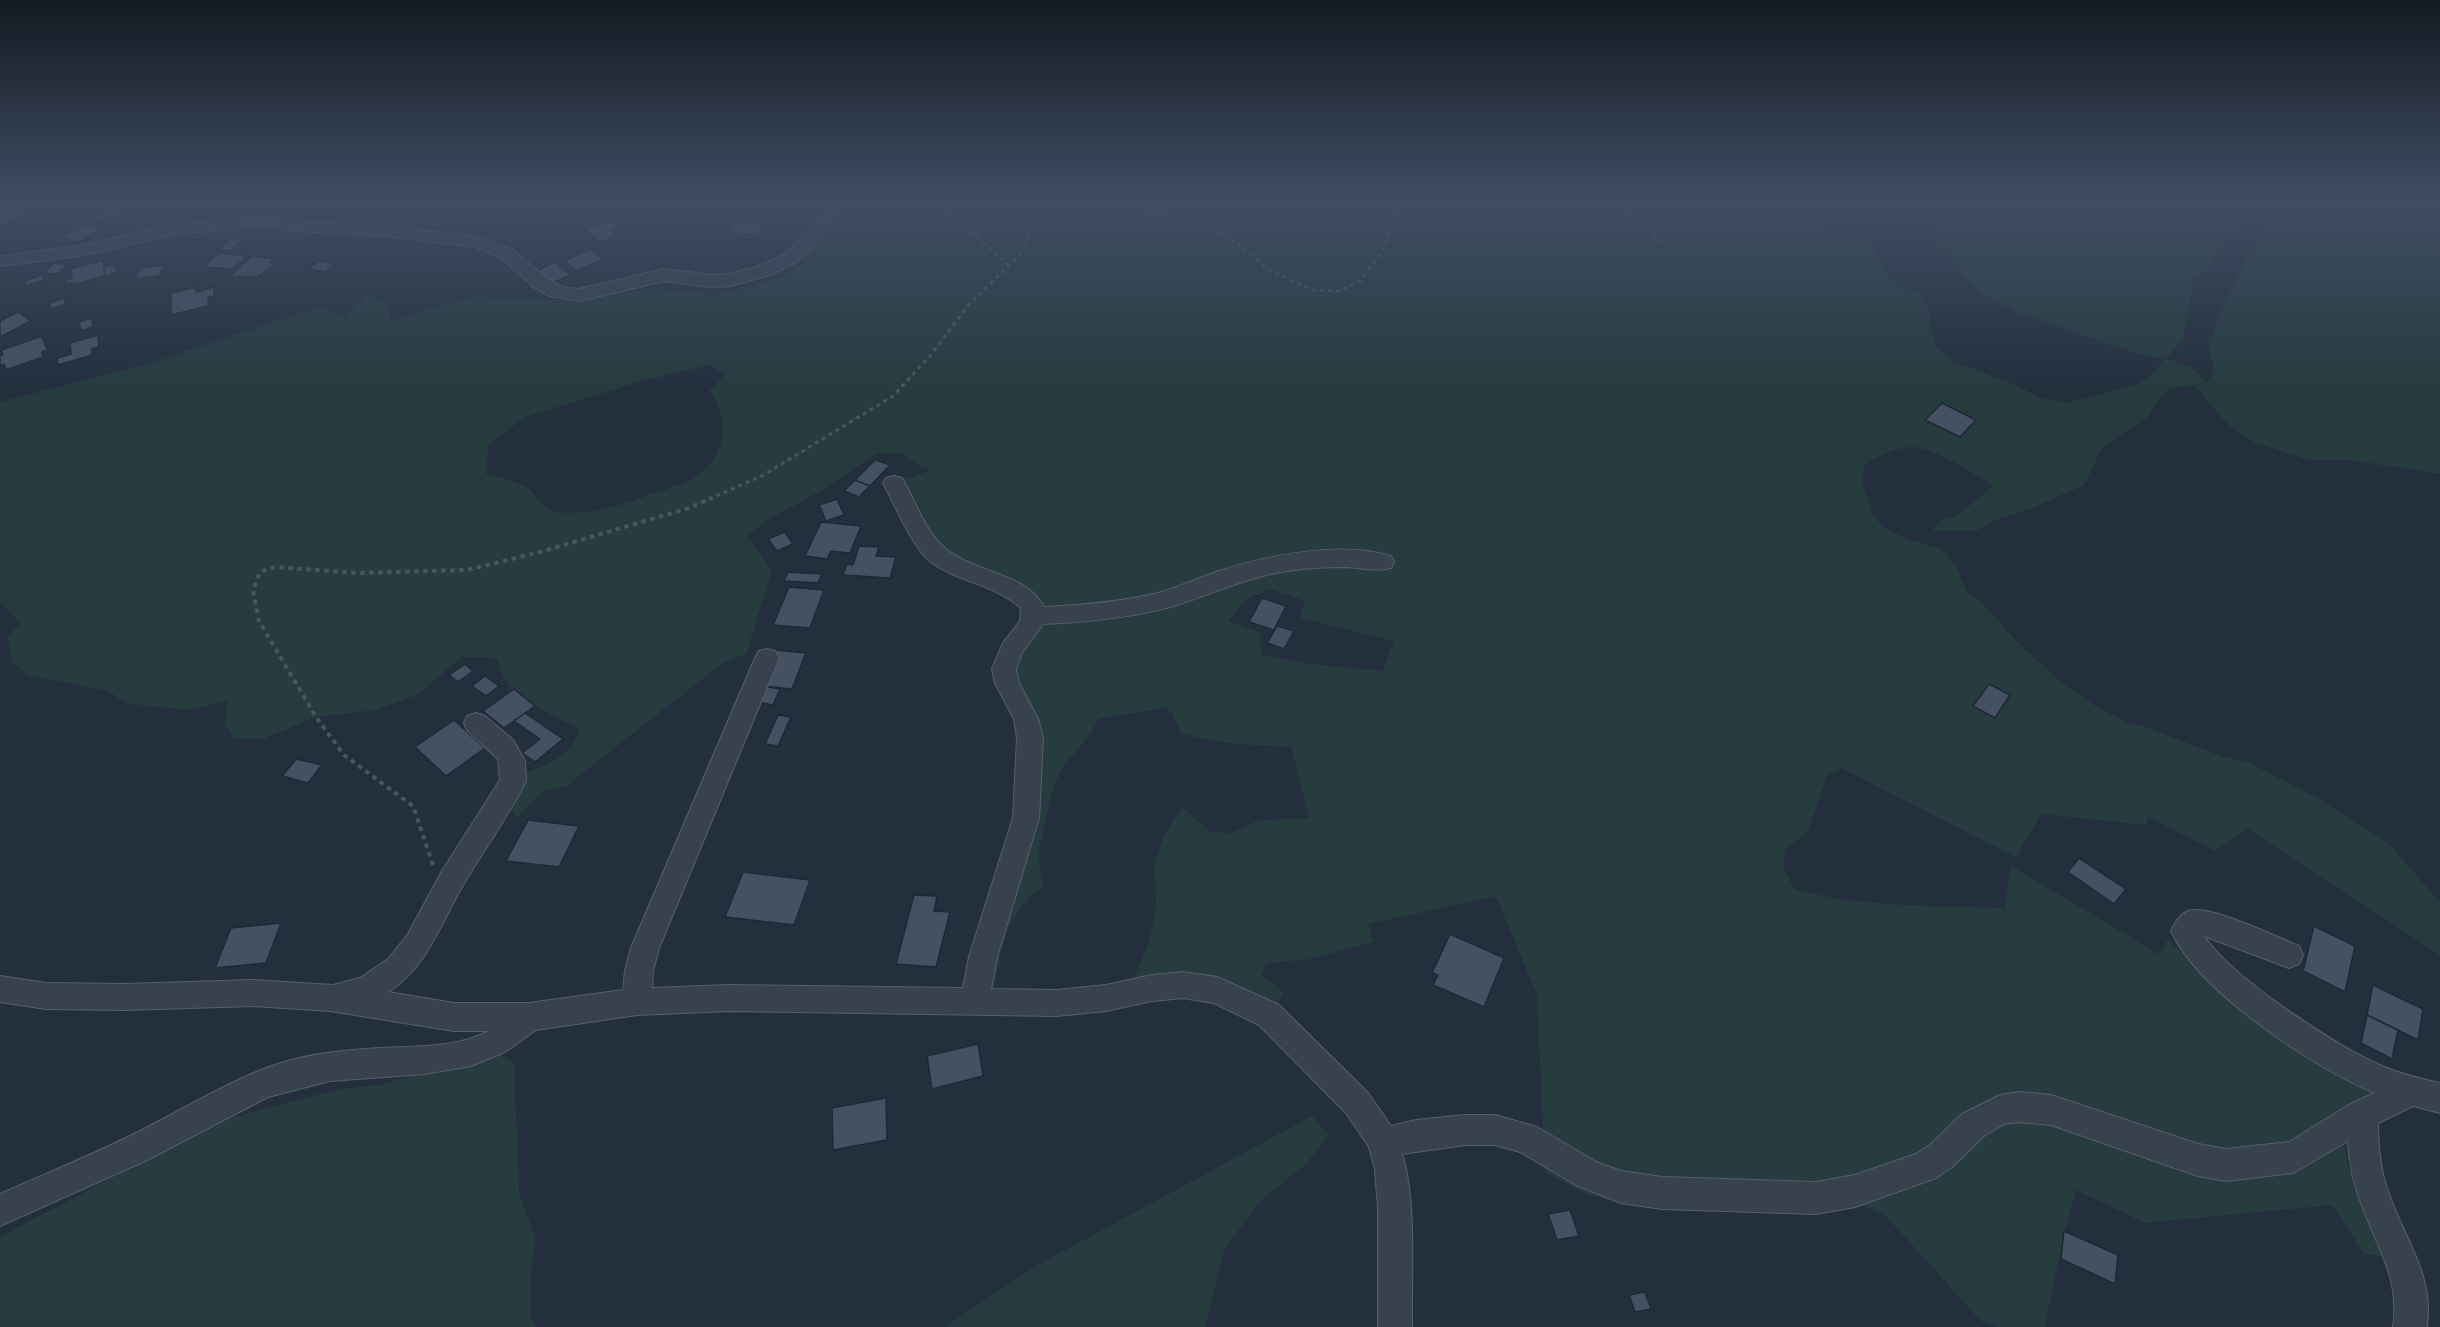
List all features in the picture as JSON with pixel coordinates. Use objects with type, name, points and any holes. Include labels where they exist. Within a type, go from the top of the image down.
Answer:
[{"type":"street","points":[[519,264],[542,284],[557,292],[579,294],[665,275],[710,281],[730,280],[780,264]]},
{"type":"street","points":[[894,483],[926,542],[938,555],[956,566],[1020,593],[1030,602],[1034,616],[1032,623],[1011,649],[1004,669],[1007,683],[1026,719],[1030,738],[1026,818],[982,957],[974,1003]]},
{"type":"street","points":[[1034,616],[1132,607],[1174,597],[1257,568],[1307,560],[1336,558],[1383,562]]},
{"type":"street","points":[[637,1002],[639,971],[645,948],[767,658]]},
{"type":"street","points":[[330,998],[351,996],[379,984],[400,967],[513,781],[515,763],[507,750],[476,723]]},
{"type":"street","points":[[2289,955],[2213,925],[2193,922],[2185,931],[2190,942],[2234,985],[2310,1042],[2371,1077],[2425,1095]]},
{"type":"street","points":[[0,989],[57,996],[124,997],[253,993],[330,998],[454,1017],[529,1017],[637,1002],[729,998],[1058,1003],[1106,998],[1152,988],[1183,985],[1217,990],[1269,1015],[1357,1103],[1375,1127],[1391,1169],[1394,1208],[1395,1327]]},
{"type":"street","points":[[0,1210],[151,1142],[244,1091],[284,1076],[374,1061],[440,1057],[473,1052],[501,1039],[529,1017]]},
{"type":"street","points":[[1383,1143],[1416,1135],[1465,1130],[1495,1130],[1526,1138],[1587,1174],[1621,1187],[1662,1193],[1816,1198],[1855,1191],[1925,1167],[1941,1156],[1973,1125],[2000,1110],[2019,1107],[2051,1110],[2198,1160],[2226,1165],[2293,1157],[2363,1114],[2425,1095]]},
{"type":"street","points":[[2363,1114],[2362,1140],[2373,1194],[2403,1260],[2412,1286],[2413,1314],[2410,1327]]},
{"type":"path","points":[[1262,264],[1269,270],[1313,290],[1339,291],[1360,282],[1373,264]]},
{"type":"path","points":[[442,895],[413,806],[344,755],[316,717],[259,621],[253,590],[260,572],[275,567],[358,573],[467,570],[540,552],[689,508],[762,476],[893,396],[930,356],[970,303],[1009,265]]},
{"type":"green space","points":[[801,264],[1882,264],[1897,284],[1921,295],[1929,310],[1930,328],[1937,348],[1954,362],[2014,384],[2040,398],[2066,403],[2133,386],[2151,375],[2165,359],[2138,354],[2017,312],[1980,292],[1955,264],[2210,264],[2194,280],[2183,338],[2166,359],[2191,367],[2207,382],[2214,370],[2209,346],[2220,314],[2244,264],[2440,264],[2440,474],[2350,460],[2309,460],[2256,443],[2228,425],[2194,385],[2169,389],[2156,402],[2149,416],[2102,447],[2084,485],[2032,508],[1996,520],[1975,531],[1933,531],[1941,520],[1958,515],[1993,486],[1953,461],[1929,451],[1910,447],[1887,453],[1866,463],[1862,475],[1873,516],[1886,529],[1910,540],[1941,549],[1956,566],[1966,591],[1982,603],[2020,645],[2060,681],[2095,706],[2127,722],[2221,756],[2250,763],[2321,800],[2388,843],[2440,902],[2440,955],[2248,829],[2215,851],[2148,817],[2147,825],[2041,814],[2016,857],[1841,768],[1827,776],[1808,831],[1786,849],[1783,867],[1795,890],[1821,896],[1900,905],[2005,908],[2011,866],[2159,954],[2168,940],[2229,995],[2386,1095],[2340,1122],[2348,1166],[2370,1219],[2391,1257],[2364,1254],[2332,1205],[2145,1223],[2076,1190],[2044,1327],[1998,1327],[1981,1321],[1884,1214],[1837,1197],[1621,1203],[1584,1193],[1545,1172],[1537,995],[1496,896],[1368,924],[1373,942],[1311,959],[1266,963],[1261,975],[1284,993],[1269,1015],[1235,998],[1128,993],[1149,942],[1156,907],[1155,863],[1164,835],[1182,807],[1210,832],[1230,833],[1260,820],[1309,818],[1291,746],[1235,744],[1181,733],[1171,712],[1165,707],[1099,719],[1087,738],[1062,768],[1053,787],[1038,854],[1043,886],[1029,898],[1011,924],[1001,954],[992,1003],[974,1003],[1030,768],[1007,683],[1033,609],[956,566],[894,483],[932,470],[921,467],[901,453],[877,453],[819,492],[766,521],[747,536],[772,570],[746,654],[724,662],[566,786],[544,791],[517,818],[502,799],[510,786],[525,774],[561,756],[575,741],[580,729],[542,710],[518,693],[501,671],[498,658],[461,657],[419,694],[375,710],[316,717],[263,739],[234,738],[225,724],[228,700],[191,710],[126,703],[108,691],[27,675],[12,662],[8,636],[21,624],[0,601],[0,402],[157,361],[319,307],[346,316],[367,294],[389,306],[391,322],[434,307],[476,297],[576,300],[650,289],[719,295],[783,277]],"holes":[[[709,365],[726,374],[709,391],[721,415],[722,440],[712,462],[690,480],[617,506],[569,513],[552,511],[525,486],[486,474],[489,444],[525,417],[645,380]],[[1270,589],[1305,601],[1300,618],[1394,641],[1383,671],[1311,664],[1261,655],[1260,633],[1228,621],[1245,600]]]},
{"type":"green space","points":[[497,1051],[514,1063],[519,1193],[535,1238],[530,1283],[531,1318],[536,1327],[0,1327],[0,1237],[160,1152],[234,1117],[340,1089],[380,1085]]},
{"type":"green space","points":[[1312,1116],[1329,1135],[1306,1164],[1260,1201],[1224,1250],[1205,1327],[945,1327],[1036,1266]]},
{"type":"building","points":[[53,264],[68,265],[57,274],[44,273]]},
{"type":"building","points":[[89,264],[103,264],[105,276],[72,285],[72,283],[66,284],[66,280],[72,278],[71,269]]},
{"type":"building","points":[[115,264],[117,273],[105,276],[104,267]]},
{"type":"building","points":[[207,264],[238,264],[233,269],[204,267]]},
{"type":"building","points":[[243,264],[275,264],[257,277],[230,276]]},
{"type":"building","points":[[315,264],[335,264],[325,272],[309,269]]},
{"type":"building","points":[[551,264],[557,264],[570,275],[550,284],[535,272]]},
{"type":"building","points":[[568,264],[592,264],[577,271]]},
{"type":"building","points":[[164,265],[159,276],[135,279],[140,268]]},
{"type":"building","points":[[42,275],[44,280],[26,286],[24,281]]},
{"type":"building","points":[[196,287],[196,292],[214,287],[214,296],[208,298],[208,306],[171,315],[171,293]]},
{"type":"building","points":[[64,298],[66,304],[51,309],[49,303]]},
{"type":"building","points":[[18,312],[31,321],[0,337],[0,321]]},
{"type":"building","points":[[92,318],[93,327],[81,331],[79,322]]},
{"type":"building","points":[[98,335],[99,347],[92,349],[92,355],[58,365],[57,358],[71,354],[70,343]]},
{"type":"building","points":[[42,336],[47,350],[42,352],[43,357],[6,370],[4,364],[0,366],[0,356],[3,355],[1,350]]},
{"type":"building","points":[[1942,403],[1976,420],[1960,437],[1925,420]]},
{"type":"building","points":[[875,460],[890,465],[870,486],[855,480]]},
{"type":"building","points":[[855,480],[870,486],[859,497],[844,491]]},
{"type":"building","points":[[837,499],[844,515],[826,521],[819,505]]},
{"type":"building","points":[[821,522],[861,526],[850,553],[831,551],[827,559],[805,556]]},
{"type":"building","points":[[785,532],[793,544],[777,551],[768,539]]},
{"type":"building","points":[[859,546],[879,547],[876,556],[896,557],[890,578],[843,575],[847,564],[853,565]]},
{"type":"building","points":[[788,572],[822,574],[818,583],[784,581]]},
{"type":"building","points":[[789,587],[824,590],[810,628],[773,625]]},
{"type":"building","points":[[1262,598],[1286,606],[1274,630],[1249,622]]},
{"type":"building","points":[[1277,626],[1294,631],[1284,649],[1267,643]]},
{"type":"building","points":[[775,650],[806,653],[792,689],[762,686]]},
{"type":"building","points":[[465,664],[473,671],[458,682],[449,675]]},
{"type":"building","points":[[485,676],[499,686],[486,696],[472,686]]},
{"type":"building","points":[[1989,684],[2010,695],[1995,718],[1973,706]]},
{"type":"building","points":[[762,686],[780,689],[773,705],[753,701]]},
{"type":"building","points":[[514,689],[535,706],[504,728],[483,711]]},
{"type":"building","points":[[525,713],[563,739],[535,762],[522,753],[540,739],[514,721]]},
{"type":"building","points":[[778,715],[791,717],[778,746],[765,744]]},
{"type":"building","points":[[454,720],[485,748],[446,776],[415,747]]},
{"type":"building","points":[[296,759],[322,765],[308,783],[282,776]]},
{"type":"building","points":[[528,820],[579,826],[559,867],[506,861]]},
{"type":"building","points":[[2079,858],[2126,889],[2114,904],[2068,872]]},
{"type":"building","points":[[743,872],[810,880],[794,925],[725,917]]},
{"type":"building","points":[[914,895],[937,896],[934,911],[950,912],[936,967],[896,964]]},
{"type":"building","points":[[281,923],[266,963],[215,968],[231,928]]},
{"type":"building","points":[[2314,926],[2355,946],[2345,992],[2303,971]]},
{"type":"building","points":[[1450,934],[1504,958],[1484,1007],[1433,985],[1438,975],[1432,973]]},
{"type":"building","points":[[2373,985],[2423,1009],[2418,1040],[2367,1015]]},
{"type":"building","points":[[2367,1015],[2398,1030],[2392,1059],[2361,1043]]},
{"type":"building","points":[[978,1044],[983,1076],[932,1089],[927,1056]]},
{"type":"building","points":[[886,1098],[887,1140],[833,1150],[832,1108]]},
{"type":"building","points":[[1570,1210],[1579,1236],[1557,1240],[1548,1214]]},
{"type":"building","points":[[2064,1231],[2118,1255],[2115,1284],[2061,1259]]},
{"type":"building","points":[[1645,1292],[1651,1309],[1635,1312],[1629,1295]]}]
